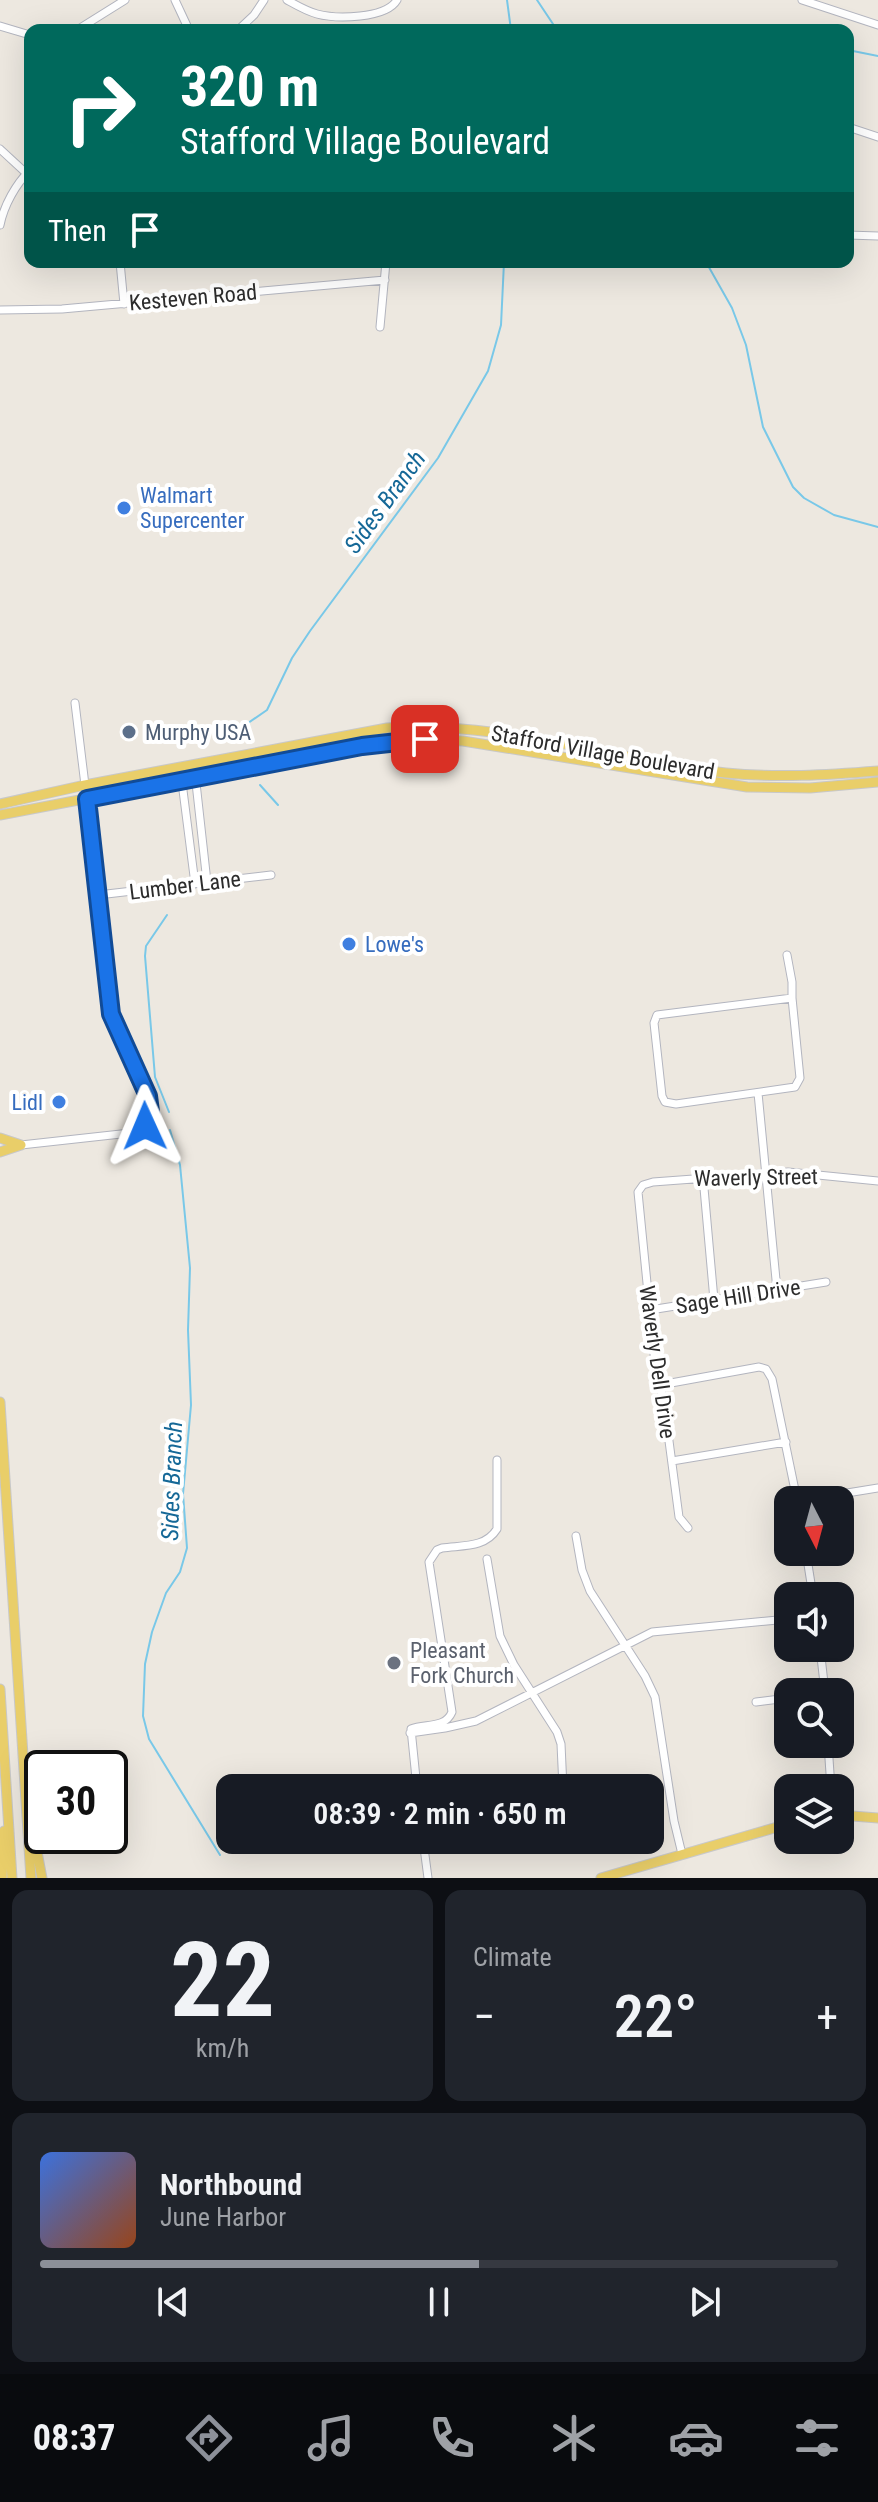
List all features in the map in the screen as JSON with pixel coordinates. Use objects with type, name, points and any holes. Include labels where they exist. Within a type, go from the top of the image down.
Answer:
[{"type":"main road","name":"Stafford Village Boulevard","points":[[0,804],[387,728],[415,726],[474,729],[724,772],[784,776],[878,771]]},
{"type":"main road","name":"Stafford Village Boulevard","points":[[0,815],[362,746],[425,739],[463,741],[747,787],[810,788],[878,782]]},
{"type":"main road","points":[[0,1138],[21,1145]]},
{"type":"main road","points":[[0,1152],[21,1145]]},
{"type":"main road","points":[[0,1402],[24,1774]]},
{"type":"main road","points":[[0,1689],[12,1878]]},
{"type":"main road","points":[[2,1878],[6,1788]]},
{"type":"main road","points":[[854,1816],[878,1818]]},
{"type":"main road","points":[[601,1878],[774,1828]]},
{"type":"main road","points":[[29,1854],[31,1878]]},
{"type":"main road","points":[[38,1854],[42,1878]]},
{"type":"street","points":[[87,24],[125,0]]},
{"type":"street","points":[[175,0],[186,24]]},
{"type":"street","points":[[244,24],[264,0]]},
{"type":"street","points":[[287,0],[316,14],[337,17],[377,13],[394,6],[397,0]]},
{"type":"street","points":[[802,0],[878,25]]},
{"type":"street","points":[[0,26],[24,33]]},
{"type":"street","points":[[854,129],[878,137]]},
{"type":"street","points":[[0,149],[24,168]]},
{"type":"street","points":[[0,225],[6,206],[24,177]]},
{"type":"street","points":[[854,235],[878,236]]},
{"type":"street","points":[[121,268],[124,304]]},
{"type":"street","points":[[380,327],[386,268]]},
{"type":"street","name":"Kesteven Road","points":[[0,310],[62,309],[385,280]]},
{"type":"street","points":[[75,703],[85,785]]},
{"type":"street","points":[[194,765],[207,882]]},
{"type":"street","points":[[180,767],[195,884]]},
{"type":"street","points":[[21,1145],[130,1133],[151,1120],[148,1096],[111,1014],[87,799]]},
{"type":"street","points":[[190,832],[202,831]]},
{"type":"street","name":"Lumber Lane","points":[[98,895],[271,875]]},
{"type":"street","points":[[787,955],[792,982],[798,1084],[790,1089],[669,1105],[665,1102],[654,1019],[662,1013],[792,998]]},
{"type":"street","points":[[758,1093],[777,1290]]},
{"type":"street","name":"Waverly Street","points":[[638,1192],[643,1185],[653,1182],[768,1173],[820,1174],[878,1181]]},
{"type":"street","points":[[703,1177],[714,1300]]},
{"type":"street","name":"Waverly Dell Drive","points":[[638,1192],[650,1310],[679,1517],[688,1528]]},
{"type":"street","name":"Sage Hill Drive","points":[[650,1310],[826,1282]]},
{"type":"street","points":[[660,1385],[759,1367],[766,1369],[772,1379],[794,1486]]},
{"type":"street","points":[[672,1461],[786,1442]]},
{"type":"street","points":[[415,1774],[410,1733],[413,1727],[445,1722],[452,1712],[429,1562],[437,1550],[479,1544],[493,1536],[497,1529],[497,1460]]},
{"type":"street","points":[[854,1492],[878,1488]]},
{"type":"street","points":[[576,1536],[582,1570],[590,1591],[645,1676],[655,1697],[682,1854]]},
{"type":"street","points":[[487,1559],[500,1636],[514,1665],[552,1722],[561,1744],[562,1774]]},
{"type":"street","points":[[410,1733],[476,1721],[652,1632],[668,1628],[774,1620]]},
{"type":"street","points":[[756,1702],[774,1700]]},
{"type":"street","points":[[425,1854],[428,1878]]},
{"type":"waterway","name":"Sides Branch","points":[[507,0],[510,24]]},
{"type":"waterway","points":[[537,0],[553,24]]},
{"type":"waterway","points":[[854,51],[878,56]]},
{"type":"waterway","name":"Sides Branch","points":[[235,732],[267,710],[292,658],[310,631],[438,458],[488,371],[501,325],[504,268]]},
{"type":"waterway","points":[[709,268],[732,308],[746,345],[763,427],[793,487],[804,498],[834,515],[878,527]]},
{"type":"waterway","name":"Sides Branch","points":[[260,785],[278,805]]},
{"type":"waterway","name":"Sides Branch","points":[[167,915],[146,946],[145,956],[155,1077],[169,1112]]},
{"type":"waterway","name":"Sides Branch","points":[[170,1130],[180,1165],[190,1268],[188,1330],[191,1405],[183,1494],[187,1548],[180,1572],[166,1593],[152,1632],[145,1664],[143,1716],[149,1739],[220,1855]]},
{"type":"place","name":"Walmart Supercenter","points":[[124,508]]},
{"type":"place","name":"Murphy USA","points":[[129,732]]},
{"type":"place","name":"Lowe's","points":[[349,944]]},
{"type":"place","name":"Lidl","points":[[59,1102]]},
{"type":"place","name":"Pleasant Fork Church","points":[[394,1663]]},
{"type":"route","points":[[145,1126],[151,1120],[148,1096],[111,1014],[87,799],[362,746],[425,739]]}]
